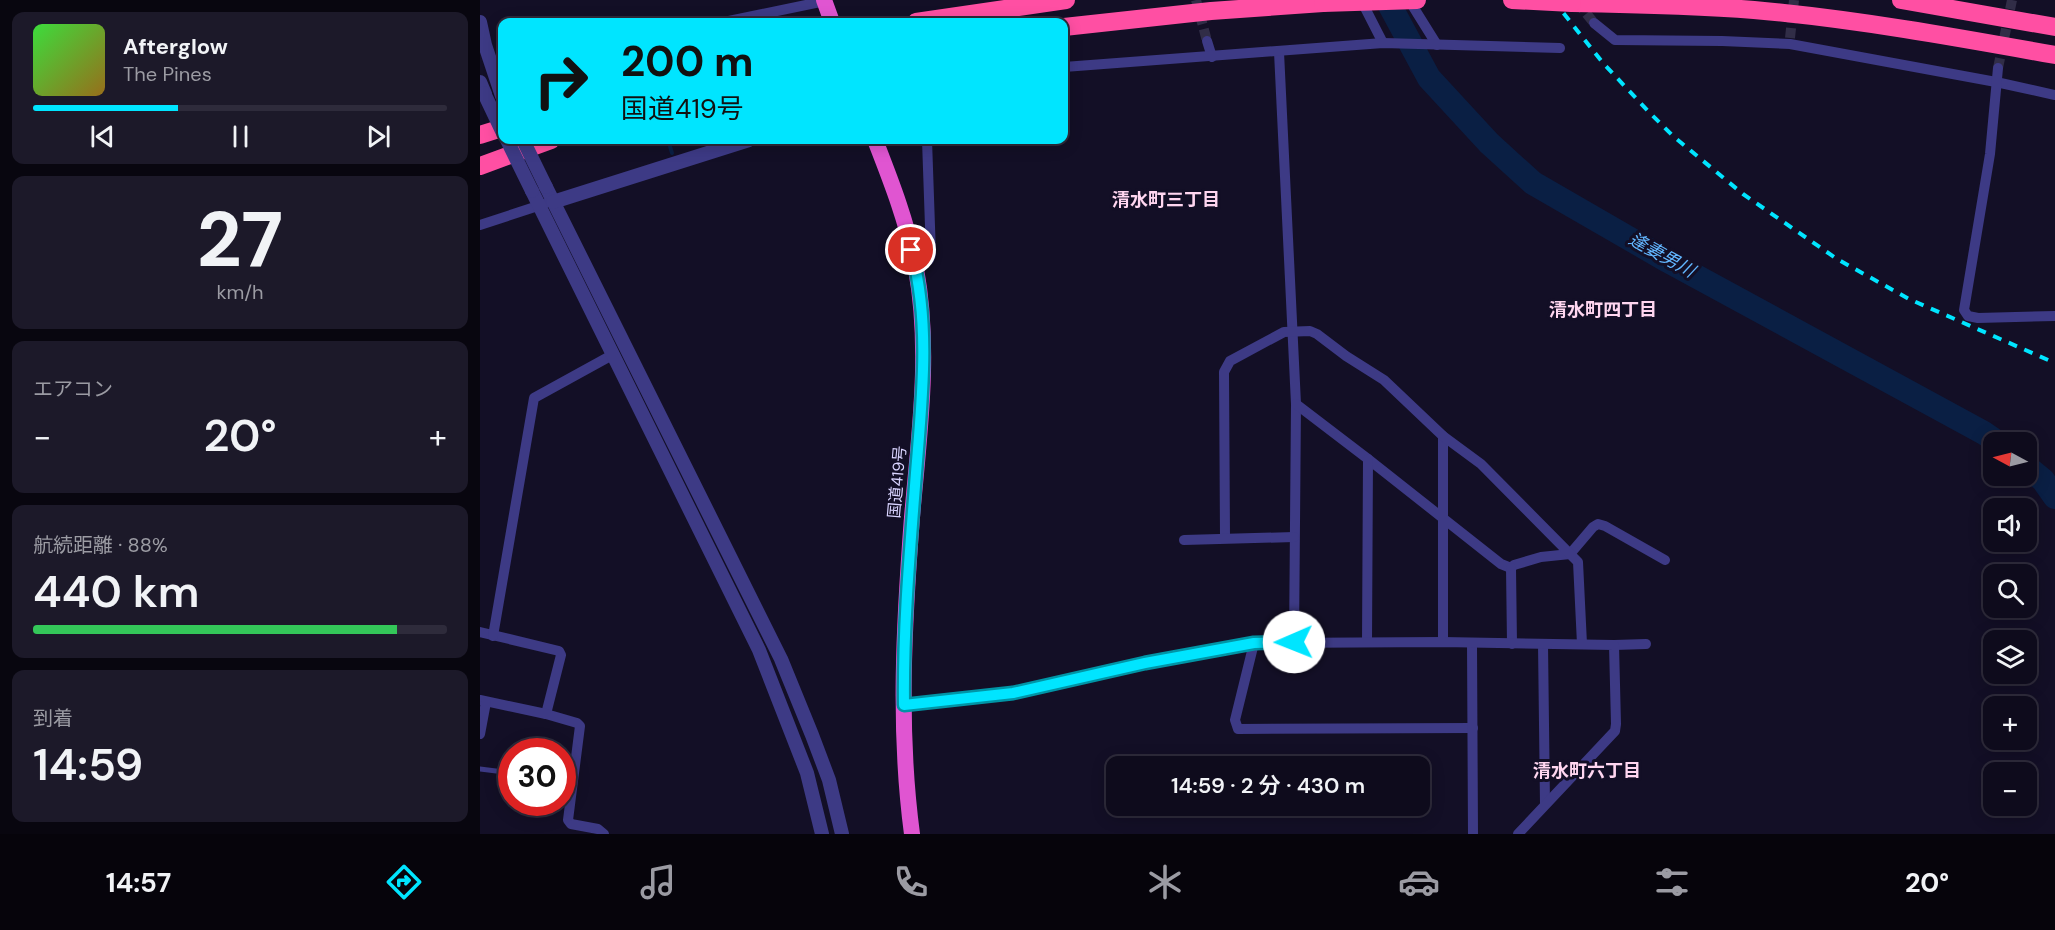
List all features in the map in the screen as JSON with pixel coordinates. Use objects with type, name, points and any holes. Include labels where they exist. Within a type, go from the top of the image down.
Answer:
[{"type":"highway","points":[[943,18],[1065,0]]},
{"type":"highway","points":[[1068,27],[1211,10],[1417,0]]},
{"type":"highway","points":[[1512,0],[1754,10],[1912,30],[2055,55]]},
{"type":"highway","points":[[1901,0],[2055,27]]},
{"type":"highway","points":[[480,135],[498,130]]},
{"type":"highway","points":[[480,166],[540,144]]},
{"type":"highway","name":"国道419号","points":[[877,144],[897,197],[916,268],[922,315],[920,422],[903,660],[907,792],[912,834]]},
{"type":"street","points":[[1361,0],[1386,43]]},
{"type":"street","points":[[1409,0],[1432,45]]},
{"type":"street","points":[[753,18],[827,8]]},
{"type":"street","points":[[480,22],[485,45],[498,79]]},
{"type":"street","points":[[1594,23],[1615,40],[1790,41],[2055,94]]},
{"type":"street","points":[[1207,41],[1212,57]]},
{"type":"street","points":[[1068,67],[1386,43],[1560,48]]},
{"type":"street","points":[[1279,52],[1296,404],[1294,642]]},
{"type":"street","points":[[1998,68],[1990,154],[1964,310],[1968,316],[1978,318],[2055,316]]},
{"type":"street","points":[[483,90],[498,121]]},
{"type":"street","points":[[509,144],[532,191],[546,204],[781,659],[825,771],[842,834]]},
{"type":"street","points":[[525,144],[546,188],[546,204],[614,354],[759,650],[807,773],[822,834]]},
{"type":"street","points":[[480,225],[736,144]]},
{"type":"street","points":[[916,268],[929,260],[931,255],[927,144]]},
{"type":"street","points":[[1225,537],[1224,372],[1230,361],[1272,337],[1284,332],[1310,331],[1384,380],[1443,436],[1481,464],[1578,562],[1582,644]]},
{"type":"street","points":[[493,636],[534,398],[614,354]]},
{"type":"street","points":[[1296,404],[1501,564],[1511,568]]},
{"type":"street","points":[[1443,436],[1443,642]]},
{"type":"street","points":[[1367,642],[1368,459]]},
{"type":"street","points":[[1511,568],[1541,557],[1570,554],[1598,524],[1665,560]]},
{"type":"street","points":[[1184,540],[1225,537],[1294,537]]},
{"type":"street","points":[[1511,568],[1512,644]]},
{"type":"street","points":[[480,632],[559,651],[561,655],[546,714]]},
{"type":"street","points":[[904,705],[1013,693],[1145,663],[1254,643],[1646,644]]},
{"type":"street","points":[[1254,643],[1235,720],[1238,729],[1473,728]]},
{"type":"street","points":[[1472,644],[1473,834]]},
{"type":"street","points":[[1543,644],[1545,804]]},
{"type":"street","points":[[1518,834],[1614,731],[1616,724],[1614,645]]},
{"type":"street","points":[[480,734],[483,701],[577,723],[581,730],[568,820],[571,824],[598,829],[604,834]]},
{"type":"lane","points":[[480,769],[498,771]]},
{"type":"waterway","name":"逢妻男川","points":[[1387,0],[1429,78],[1489,143],[1533,183],[1668,261],[1983,432]]},
{"type":"waterway","points":[[669,144],[672,153]]},
{"type":"waterway","name":"逢妻男川","points":[[2037,475],[2055,497]]},
{"type":"tunnel","points":[[1196,0],[1207,41]]},
{"type":"tunnel","points":[[1790,38],[1794,0]]},
{"type":"tunnel","points":[[1998,68],[2012,0]]},
{"type":"tunnel","points":[[1577,2],[1594,23]]},
{"type":"railway","points":[[1553,0],[1603,63],[1648,111],[1673,136],[1743,194],[1837,259],[1909,299],[2055,363]]},
{"type":"district","name":"清水町三丁目","points":[[1166,200]]},
{"type":"district","name":"清水町四丁目","points":[[1603,310]]},
{"type":"district","name":"清水町六丁目","points":[[1587,771]]},
{"type":"route","points":[[911,250],[916,268],[922,315],[923,357],[903,660],[904,705],[1013,693],[1185,655],[1254,643],[1294,642]]}]
